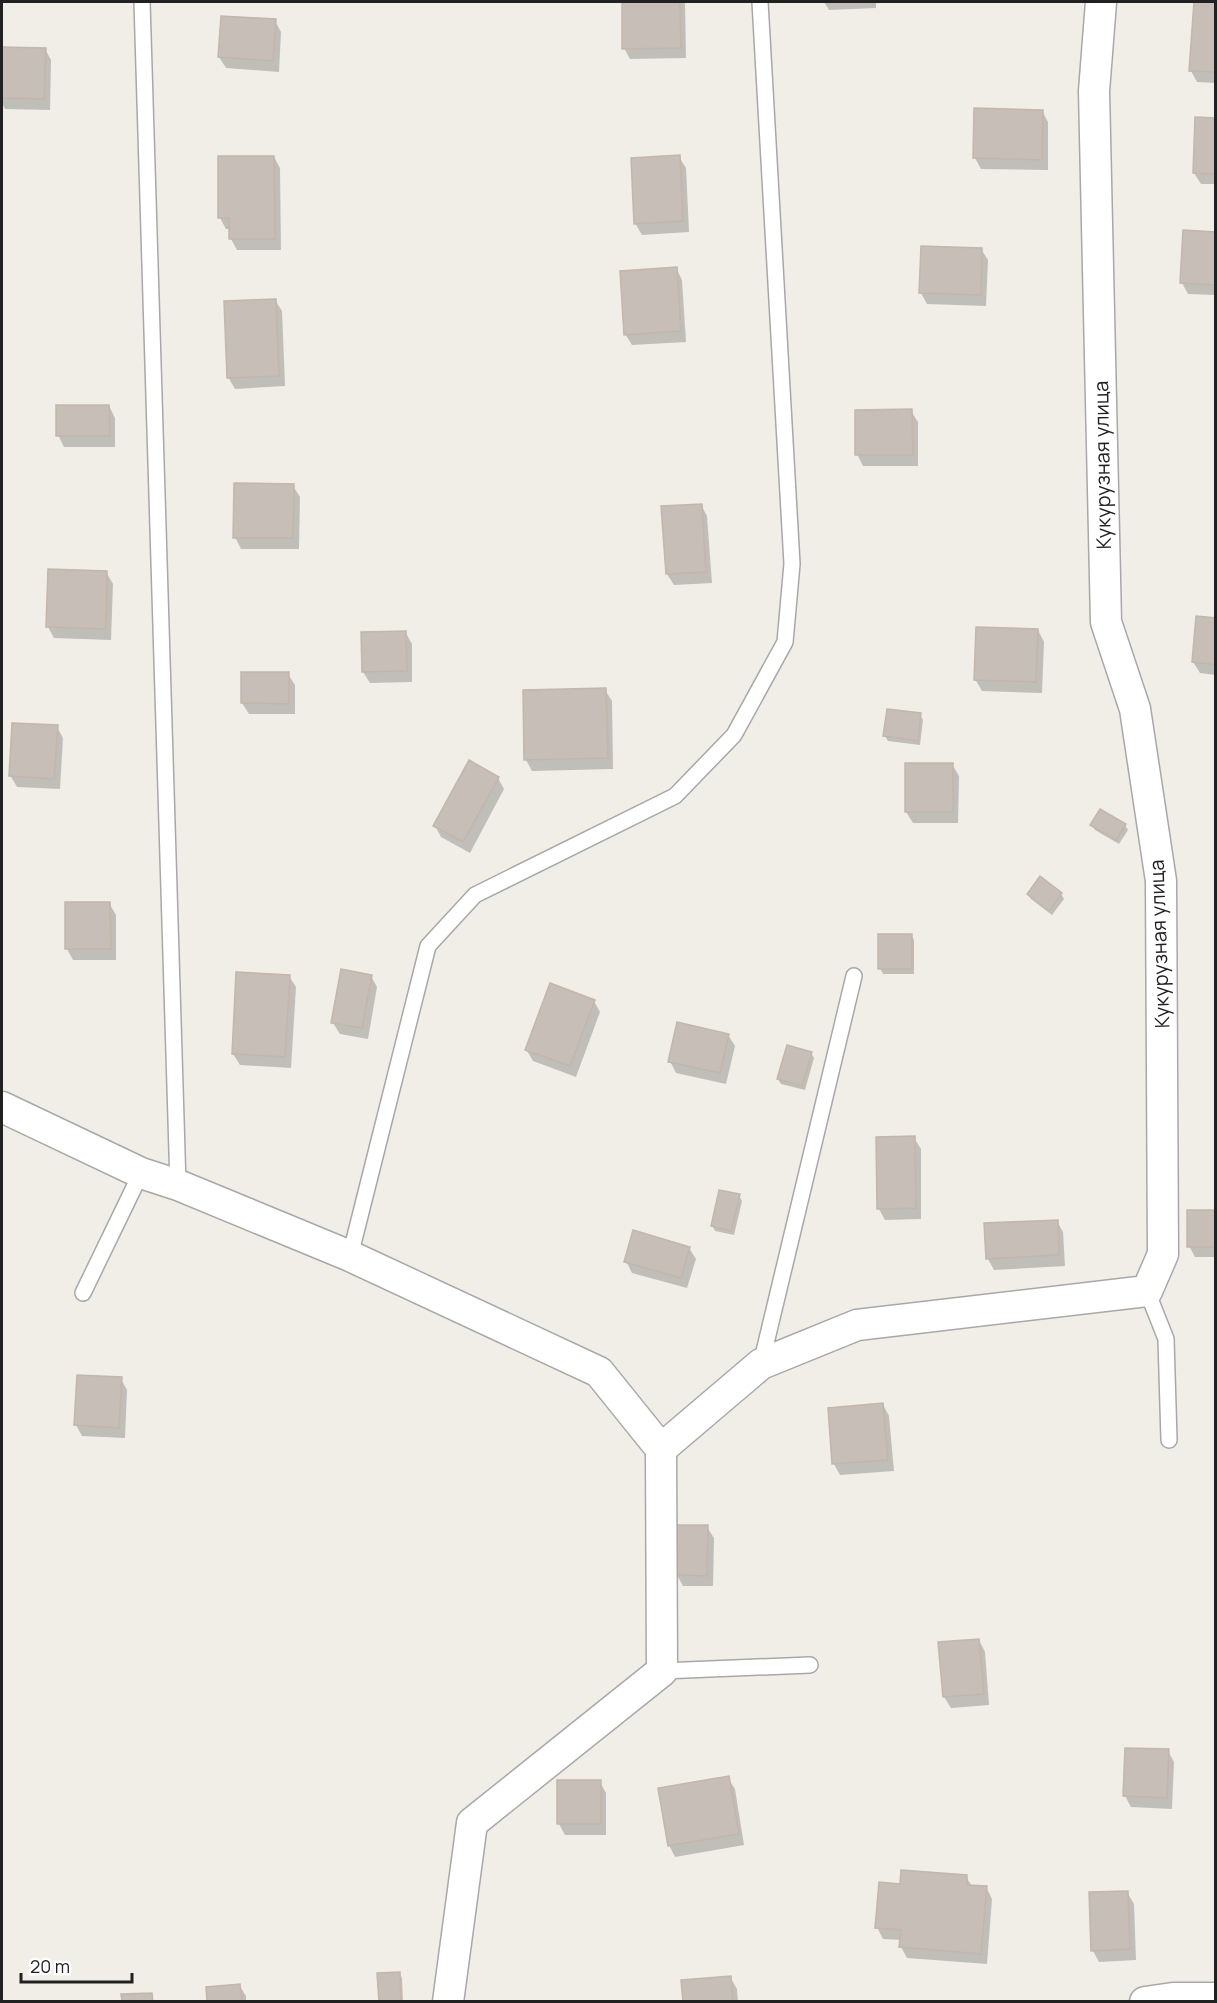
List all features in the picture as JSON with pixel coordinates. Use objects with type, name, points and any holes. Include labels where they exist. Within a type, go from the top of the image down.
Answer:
[{"type":"street","name":"Кукурузная улица","points":[[1101,2],[1094,91],[1106,622],[1135,709],[1161,881],[1163,1254],[1147,1291]]},
{"type":"street","points":[[2,1107],[141,1173],[178,1185],[350,1256],[599,1372],[661,1449],[662,1671],[472,1823],[447,2001]]},
{"type":"street","points":[[661,1449],[761,1364],[857,1325],[1147,1291]]},
{"type":"street","points":[[1145,2001],[1215,1998]]},
{"type":"lane","points":[[142,2],[178,1185]]},
{"type":"lane","points":[[350,1256],[428,946],[475,895],[675,796],[734,735],[785,642],[792,564],[760,2]]},
{"type":"lane","points":[[761,1364],[854,976]]},
{"type":"lane","points":[[83,1293],[141,1173]]},
{"type":"lane","points":[[1147,1291],[1166,1339],[1169,1440]]},
{"type":"lane","points":[[662,1671],[810,1665]]},
{"type":"building","points":[[622,2],[680,2],[681,48],[622,49]]},
{"type":"building","points":[[1194,2],[1216,2],[1216,72],[1189,71]]},
{"type":"building","points":[[221,16],[276,19],[273,61],[218,57]]},
{"type":"building","points":[[2,47],[46,48],[44,99],[2,98]]},
{"type":"building","points":[[974,108],[1043,110],[1042,160],[973,158]]},
{"type":"building","points":[[1195,117],[1216,118],[1216,174],[1193,173]]},
{"type":"building","points":[[680,155],[683,221],[634,224],[631,158]]},
{"type":"building","points":[[218,156],[274,156],[275,239],[229,239],[229,218],[218,218]]},
{"type":"building","points":[[1183,230],[1216,232],[1216,285],[1180,283]]},
{"type":"building","points":[[921,246],[982,248],[981,295],[919,293]]},
{"type":"building","points":[[677,267],[681,331],[624,335],[620,271]]},
{"type":"building","points":[[276,299],[279,376],[227,378],[224,301]]},
{"type":"building","points":[[56,405],[109,405],[110,436],[56,436]]},
{"type":"building","points":[[912,409],[913,455],[855,455],[855,410]]},
{"type":"building","points":[[234,483],[294,484],[293,538],[233,538]]},
{"type":"building","points":[[702,504],[706,572],[666,574],[661,506]]},
{"type":"building","points":[[48,569],[107,571],[106,629],[46,627]]},
{"type":"building","points":[[1196,616],[1216,618],[1216,665],[1192,662]]},
{"type":"building","points":[[976,627],[1038,629],[1036,682],[974,680]]},
{"type":"building","points":[[406,631],[407,671],[362,672],[361,632]]},
{"type":"building","points":[[241,672],[289,672],[289,704],[241,703]]},
{"type":"building","points":[[606,688],[608,758],[524,760],[523,690]]},
{"type":"building","points":[[887,709],[921,713],[918,741],[883,736]]},
{"type":"building","points":[[12,723],[58,725],[54,779],[9,776]]},
{"type":"building","points":[[469,760],[499,777],[463,842],[433,826]]},
{"type":"building","points":[[905,763],[953,763],[953,812],[905,812]]},
{"type":"building","points":[[1100,809],[1126,824],[1116,840],[1090,825]]},
{"type":"building","points":[[1040,876],[1062,893],[1049,911],[1027,894]]},
{"type":"building","points":[[65,902],[110,902],[111,949],[65,949]]},
{"type":"building","points":[[878,934],[912,934],[912,969],[878,969]]},
{"type":"building","points":[[341,969],[372,975],[362,1028],[331,1023]]},
{"type":"building","points":[[236,972],[290,975],[285,1057],[232,1054]]},
{"type":"building","points":[[550,983],[595,1000],[570,1066],[525,1050]]},
{"type":"building","points":[[677,1022],[729,1034],[720,1073],[668,1062]]},
{"type":"building","points":[[787,1045],[812,1052],[802,1086],[777,1079]]},
{"type":"building","points":[[915,1136],[916,1208],[877,1209],[876,1137]]},
{"type":"building","points":[[719,1190],[740,1194],[731,1231],[711,1226]]},
{"type":"building","points":[[1187,1210],[1216,1210],[1216,1247],[1187,1247]]},
{"type":"building","points":[[1058,1220],[1059,1255],[986,1259],[984,1223]]},
{"type":"building","points":[[633,1230],[690,1247],[681,1278],[624,1262]]},
{"type":"building","points":[[77,1375],[122,1377],[119,1428],[74,1425]]},
{"type":"building","points":[[883,1403],[888,1460],[832,1464],[828,1408]]},
{"type":"building","points":[[676,1525],[708,1525],[707,1576],[675,1575]]},
{"type":"building","points":[[979,1639],[984,1694],[943,1697],[938,1642]]},
{"type":"building","points":[[1125,1748],[1169,1749],[1167,1798],[1123,1796]]},
{"type":"building","points":[[729,1776],[739,1834],[668,1846],[658,1788]]},
{"type":"building","points":[[557,1780],[601,1780],[601,1824],[557,1824]]},
{"type":"building","points":[[901,1870],[967,1875],[967,1885],[987,1886],[981,1954],[899,1947],[901,1930],[875,1928],[879,1882],[900,1884]]},
{"type":"building","points":[[1128,1891],[1130,1949],[1091,1951],[1089,1892]]},
{"type":"building","points":[[400,1972],[401,2002],[379,2002],[377,1973]]},
{"type":"building","points":[[731,1976],[733,2002],[683,2002],[681,1980]]},
{"type":"building","points":[[240,1984],[242,2002],[207,2002],[206,1987]]},
{"type":"building","points":[[152,1993],[153,2002],[122,2002],[121,1994]]}]
